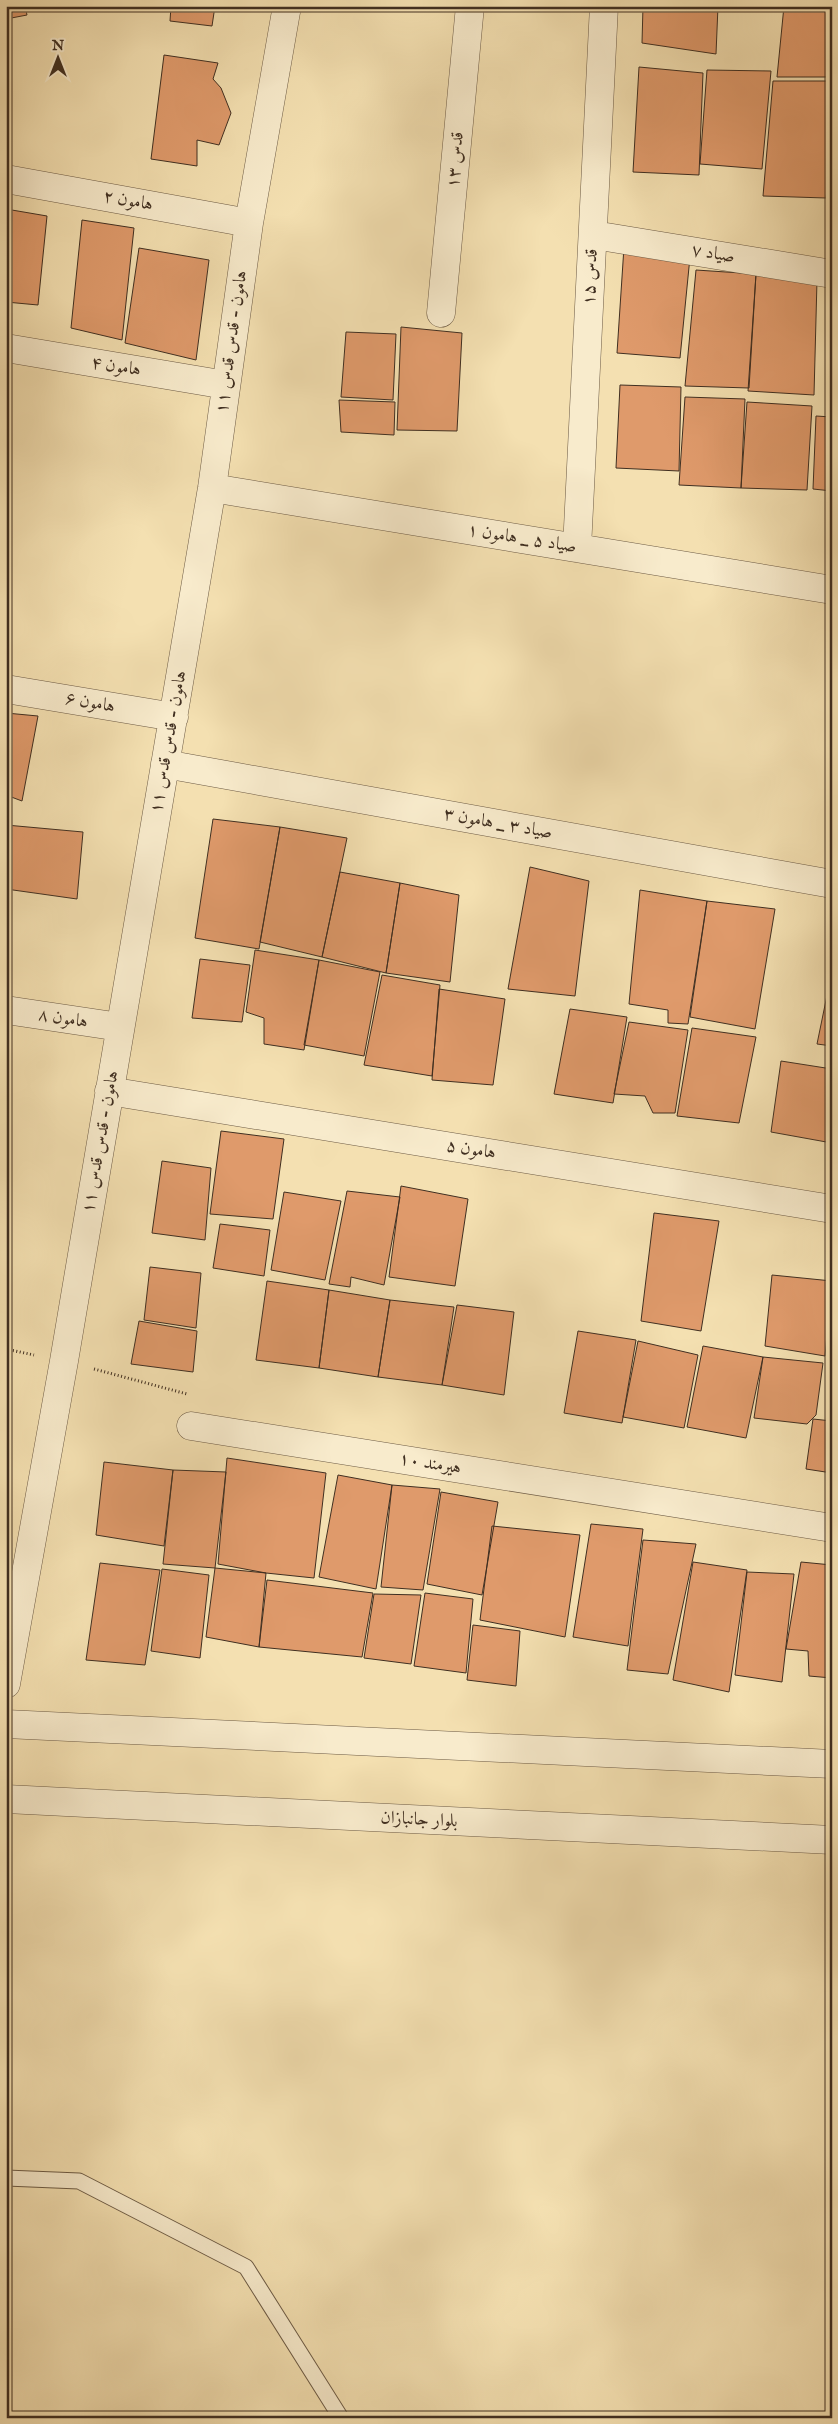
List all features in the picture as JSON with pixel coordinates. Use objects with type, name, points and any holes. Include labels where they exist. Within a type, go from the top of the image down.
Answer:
[{"type":"street","name":"هامون - قدس قدس ۱۱","points":[[6,1684],[64,1362],[174,717],[212,488],[249,223],[286,6]]},
{"type":"street","name":"قدس ۱۳","points":[[441,313],[470,6]]},
{"type":"street","name":"قدس ۱۵","points":[[577,548],[604,6]]},
{"type":"street","name":"هامون ۲","points":[[6,179],[249,223]]},
{"type":"street","name":"صیاد ۷","points":[[594,235],[832,274]]},
{"type":"street","name":"هامون ۴","points":[[6,348],[226,385]]},
{"type":"street","name":"صیاد ۵ _ هامون ۱","points":[[212,488],[832,590]]},
{"type":"street","name":"هامون ۶","points":[[6,689],[174,717]]},
{"type":"street","name":"صیاد ۳ _ هامون ۳","points":[[165,764],[832,884]]},
{"type":"street","name":"هامون ۸","points":[[6,1010],[120,1028]]},
{"type":"street","name":"هامون ۵","points":[[109,1091],[832,1209]]},
{"type":"street","name":"هیرمند ۱۰","points":[[191,1426],[832,1528]]},
{"type":"street","points":[[6,1724],[832,1764]]},
{"type":"street","name":"بلوار جانبازان","points":[[6,1799],[832,1840]]},
{"type":"lane","points":[[6,2178],[79,2181],[246,2267],[341,2418]]},
{"type":"path","points":[[64,1362],[194,1396],[191,1426]]},
{"type":"building","points":[[6,6],[25,6],[27,15],[6,19]]},
{"type":"building","points":[[171,6],[215,6],[212,26],[170,21]]},
{"type":"building","points":[[643,6],[718,6],[716,54],[642,43]]},
{"type":"building","points":[[784,6],[832,6],[832,77],[777,77]]},
{"type":"building","points":[[164,55],[218,63],[213,79],[221,88],[231,113],[219,145],[197,140],[197,166],[151,159]]},
{"type":"building","points":[[639,67],[703,73],[699,175],[633,172]]},
{"type":"building","points":[[707,70],[771,71],[762,169],[700,164]]},
{"type":"building","points":[[773,81],[832,81],[832,147],[826,198],[763,196]]},
{"type":"building","points":[[6,209],[47,216],[38,305],[6,302]]},
{"type":"building","points":[[82,220],[134,228],[122,340],[71,328]]},
{"type":"building","points":[[624,247],[690,257],[680,358],[617,353]]},
{"type":"building","points":[[139,248],[209,260],[196,360],[125,343]]},
{"type":"building","points":[[696,270],[756,274],[749,388],[685,386]]},
{"type":"building","points":[[756,274],[817,280],[814,395],[748,391]]},
{"type":"building","points":[[401,327],[462,333],[457,431],[397,430]]},
{"type":"building","points":[[346,332],[396,334],[393,400],[341,397]]},
{"type":"building","points":[[620,385],[681,387],[679,471],[616,468]]},
{"type":"building","points":[[685,397],[745,399],[741,488],[679,485]]},
{"type":"building","points":[[339,400],[395,402],[394,435],[341,432]]},
{"type":"building","points":[[747,402],[812,406],[807,490],[741,488]]},
{"type":"building","points":[[816,416],[832,417],[832,491],[813,489]]},
{"type":"building","points":[[6,713],[38,716],[22,801],[6,795]]},
{"type":"building","points":[[213,819],[280,827],[259,949],[195,938]]},
{"type":"building","points":[[6,825],[83,832],[77,899],[6,889]]},
{"type":"building","points":[[280,827],[347,838],[322,957],[260,942]]},
{"type":"building","points":[[530,867],[589,881],[575,996],[508,989]]},
{"type":"building","points":[[340,872],[400,883],[386,973],[322,957]]},
{"type":"building","points":[[400,883],[459,895],[450,982],[386,973]]},
{"type":"building","points":[[640,890],[707,901],[688,1024],[668,1023],[668,1010],[629,1004]]},
{"type":"building","points":[[707,901],[775,909],[755,1029],[690,1017]]},
{"type":"building","points":[[255,950],[319,960],[304,1050],[264,1044],[264,1018],[246,1012]]},
{"type":"building","points":[[200,959],[250,965],[242,1022],[192,1018]]},
{"type":"building","points":[[319,960],[380,972],[364,1056],[304,1045]]},
{"type":"building","points":[[832,971],[832,1046],[817,1044]]},
{"type":"building","points":[[382,975],[440,985],[432,1076],[364,1065]]},
{"type":"building","points":[[439,989],[505,999],[493,1085],[432,1080]]},
{"type":"building","points":[[570,1009],[627,1017],[613,1103],[554,1094]]},
{"type":"building","points":[[629,1022],[688,1030],[675,1113],[653,1113],[645,1096],[614,1094]]},
{"type":"building","points":[[692,1028],[756,1037],[739,1123],[677,1116]]},
{"type":"building","points":[[781,1061],[832,1069],[832,1143],[771,1132]]},
{"type":"building","points":[[221,1131],[284,1139],[273,1219],[210,1214]]},
{"type":"building","points":[[162,1161],[211,1168],[205,1240],[152,1233]]},
{"type":"building","points":[[401,1186],[468,1199],[455,1286],[389,1277]]},
{"type":"building","points":[[347,1191],[400,1197],[384,1285],[351,1277],[350,1287],[329,1284]]},
{"type":"building","points":[[284,1192],[341,1201],[325,1280],[271,1270]]},
{"type":"building","points":[[654,1213],[719,1221],[701,1331],[641,1321]]},
{"type":"building","points":[[220,1224],[270,1230],[264,1276],[213,1268]]},
{"type":"building","points":[[150,1267],[201,1273],[196,1328],[144,1320]]},
{"type":"building","points":[[772,1275],[832,1281],[825,1356],[765,1346]]},
{"type":"building","points":[[267,1281],[329,1290],[319,1368],[256,1360]]},
{"type":"building","points":[[329,1290],[390,1300],[378,1377],[319,1368]]},
{"type":"building","points":[[390,1300],[454,1307],[442,1385],[378,1377]]},
{"type":"building","points":[[457,1305],[514,1312],[504,1395],[442,1385]]},
{"type":"building","points":[[139,1321],[197,1331],[193,1372],[131,1364]]},
{"type":"building","points":[[578,1331],[636,1340],[622,1423],[564,1413]]},
{"type":"building","points":[[638,1341],[698,1355],[684,1428],[623,1417]]},
{"type":"building","points":[[703,1346],[763,1357],[746,1438],[687,1427]]},
{"type":"building","points":[[763,1357],[823,1363],[816,1415],[807,1424],[754,1418]]},
{"type":"building","points":[[813,1419],[832,1421],[832,1473],[806,1469]]},
{"type":"building","points":[[227,1458],[326,1473],[314,1578],[266,1573],[218,1564]]},
{"type":"building","points":[[104,1462],[173,1470],[164,1546],[96,1535]]},
{"type":"building","points":[[173,1470],[226,1472],[215,1568],[163,1564]]},
{"type":"building","points":[[338,1475],[392,1485],[376,1589],[319,1577]]},
{"type":"building","points":[[392,1485],[440,1489],[423,1590],[381,1587]]},
{"type":"building","points":[[441,1492],[498,1502],[482,1595],[427,1584]]},
{"type":"building","points":[[591,1524],[643,1529],[628,1646],[573,1637]]},
{"type":"building","points":[[492,1526],[580,1535],[565,1637],[480,1620]]},
{"type":"building","points":[[643,1540],[696,1544],[668,1674],[627,1670]]},
{"type":"building","points":[[693,1562],[747,1570],[729,1692],[673,1680]]},
{"type":"building","points":[[801,1562],[832,1565],[832,1678],[809,1676],[808,1651],[786,1649]]},
{"type":"building","points":[[100,1563],[160,1570],[145,1665],[86,1660]]},
{"type":"building","points":[[215,1568],[266,1573],[259,1647],[206,1637]]},
{"type":"building","points":[[162,1569],[209,1575],[200,1658],[151,1651]]},
{"type":"building","points":[[747,1572],[794,1574],[782,1682],[735,1675]]},
{"type":"building","points":[[267,1580],[373,1593],[362,1657],[259,1647]]},
{"type":"building","points":[[425,1593],[473,1599],[466,1673],[414,1666]]},
{"type":"building","points":[[374,1594],[421,1595],[411,1664],[364,1658]]},
{"type":"building","points":[[473,1625],[520,1631],[516,1686],[467,1680]]}]
